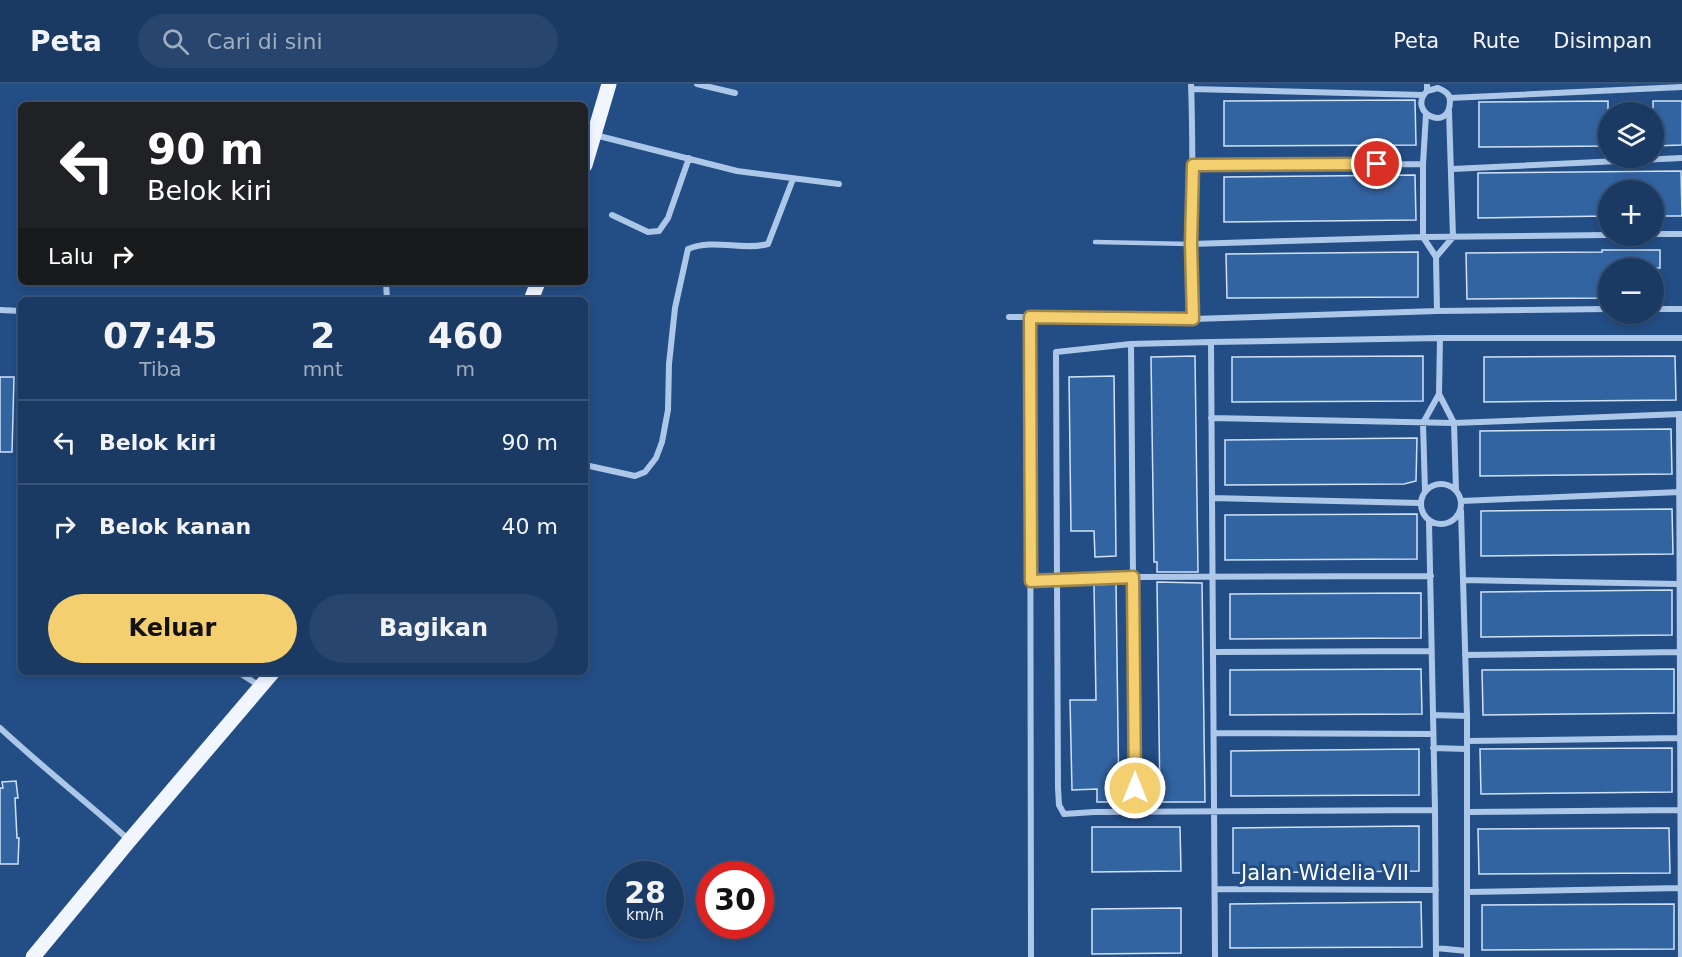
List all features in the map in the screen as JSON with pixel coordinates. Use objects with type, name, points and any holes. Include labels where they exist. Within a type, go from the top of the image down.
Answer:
[{"type":"main road","points":[[588,154],[609,84]]},
{"type":"main road","points":[[33,957],[271,675]]},
{"type":"street","points":[[697,84],[735,93]]},
{"type":"street","points":[[1436,257],[1453,237],[1449,84]]},
{"type":"street","points":[[1193,319],[1191,87],[1426,90],[1438,88],[1450,96],[1682,87]]},
{"type":"street","points":[[1426,90],[1421,105],[1426,114],[1423,237],[1436,257],[1437,311]]},
{"type":"street","points":[[1426,114],[1438,118],[1449,111]]},
{"type":"street","points":[[595,135],[737,171],[839,184]]},
{"type":"street","points":[[612,215],[648,232],[659,231],[668,218],[689,158]]},
{"type":"street","points":[[1452,169],[1682,158]]},
{"type":"street","points":[[1193,165],[1423,164]]},
{"type":"street","points":[[588,466],[635,476],[645,472],[656,458],[662,442],[668,410],[669,364],[675,309],[688,249],[718,244],[760,246],[768,244],[793,179]]},
{"type":"street","points":[[1664,234],[1682,234]]},
{"type":"street","points":[[1191,244],[1423,237],[1598,235]]},
{"type":"street","points":[[1009,317],[1193,319],[1437,311],[1598,309]]},
{"type":"street","points":[[1664,309],[1682,309]]},
{"type":"street","points":[[0,310],[18,311]]},
{"type":"street","points":[[1030,317],[1031,957]]},
{"type":"street","points":[[1440,338],[1439,394],[1423,423],[1425,491],[1420,503],[1422,513],[1429,521],[1438,525],[1448,524],[1456,519],[1461,511]]},
{"type":"street","points":[[1435,810],[1064,814],[1059,806],[1056,352],[1131,344],[1211,342],[1440,338],[1682,338]]},
{"type":"street","points":[[1211,342],[1215,957]]},
{"type":"street","points":[[1131,344],[1136,812]]},
{"type":"street","points":[[1436,948],[1467,954],[1467,716],[1461,501],[1456,490],[1454,423],[1439,394]]},
{"type":"street","points":[[1211,418],[1454,423],[1680,414],[1681,957]]},
{"type":"street","points":[[1425,491],[1440,483],[1456,490]]},
{"type":"street","points":[[1461,501],[1680,492]]},
{"type":"street","points":[[1212,498],[1420,503]]},
{"type":"street","points":[[1429,521],[1436,957]]},
{"type":"street","points":[[1031,581],[1057,582],[1133,577],[1431,576]]},
{"type":"street","points":[[1464,580],[1679,584]]},
{"type":"street","points":[[1213,652],[1431,651]]},
{"type":"street","points":[[1464,655],[1680,652]]},
{"type":"street","points":[[243,675],[261,687]]},
{"type":"street","points":[[1433,715],[1467,716]]},
{"type":"street","points":[[0,729],[79,795],[129,841]]},
{"type":"street","points":[[1214,734],[1433,734]]},
{"type":"street","points":[[1467,741],[1681,738]]},
{"type":"street","points":[[1433,748],[1467,749]]},
{"type":"street","points":[[1467,813],[1681,810]]},
{"type":"street","points":[[1467,892],[1682,888]]},
{"type":"street","name":"Jalan Widelia VII","points":[[1215,889],[1436,890]]},
{"type":"lane","points":[[1095,242],[1191,244]]},
{"type":"building","points":[[1415,100],[1416,145],[1224,146],[1224,101]]},
{"type":"building","points":[[1608,101],[1598,102],[1598,146],[1479,147],[1479,102]]},
{"type":"building","points":[[1682,101],[1682,145],[1664,146],[1664,102],[1653,102]]},
{"type":"building","points":[[1681,171],[1682,216],[1664,216],[1664,180],[1598,180],[1598,216],[1478,218],[1478,173]]},
{"type":"building","points":[[1415,175],[1416,220],[1224,222],[1224,177]]},
{"type":"building","points":[[1602,250],[1660,250],[1660,258],[1598,258],[1598,298],[1467,299],[1466,253],[1602,252]]},
{"type":"building","points":[[1418,252],[1418,297],[1227,298],[1226,254]]},
{"type":"building","points":[[1195,356],[1198,572],[1157,572],[1157,562],[1154,562],[1151,357]]},
{"type":"building","points":[[1423,356],[1423,401],[1232,402],[1232,357]]},
{"type":"building","points":[[1675,356],[1676,400],[1484,402],[1484,357]]},
{"type":"building","points":[[1114,376],[1116,556],[1095,557],[1094,531],[1071,531],[1069,377]]},
{"type":"building","points":[[0,377],[14,377],[12,452],[0,452]]},
{"type":"building","points":[[1671,429],[1672,474],[1480,476],[1480,431]]},
{"type":"building","points":[[1417,438],[1416,481],[1404,484],[1225,485],[1225,440]]},
{"type":"building","points":[[1672,509],[1673,554],[1481,556],[1481,511]]},
{"type":"building","points":[[1417,514],[1417,559],[1225,560],[1225,515]]},
{"type":"building","points":[[1157,582],[1202,583],[1205,802],[1160,802]]},
{"type":"building","points":[[1116,584],[1119,802],[1097,802],[1097,789],[1072,790],[1070,700],[1096,700],[1094,585]]},
{"type":"building","points":[[1672,590],[1672,635],[1481,637],[1481,592]]},
{"type":"building","points":[[1421,593],[1421,638],[1230,639],[1230,594]]},
{"type":"building","points":[[1421,669],[1422,714],[1230,715],[1230,670]]},
{"type":"building","points":[[1674,669],[1674,713],[1483,715],[1482,670]]},
{"type":"building","points":[[1672,748],[1672,792],[1481,794],[1480,749]]},
{"type":"building","points":[[1419,749],[1419,795],[1231,796],[1231,751]]},
{"type":"building","points":[[16,781],[18,864],[0,864],[0,788],[3,788],[2,782]]},
{"type":"building","points":[[1419,826],[1419,871],[1233,873],[1233,828]]},
{"type":"building","points":[[1092,827],[1180,827],[1181,871],[1092,872]]},
{"type":"building","points":[[1669,828],[1670,873],[1479,874],[1478,829]]},
{"type":"building","points":[[1421,902],[1422,947],[1230,948],[1230,904]]},
{"type":"building","points":[[1674,904],[1674,949],[1482,950],[1482,905]]},
{"type":"building","points":[[1181,908],[1181,953],[1092,954],[1092,909]]},
{"type":"route","points":[[1135,788],[1133,577],[1031,581],[1030,317],[1193,319],[1191,244],[1193,165],[1377,164]]}]
